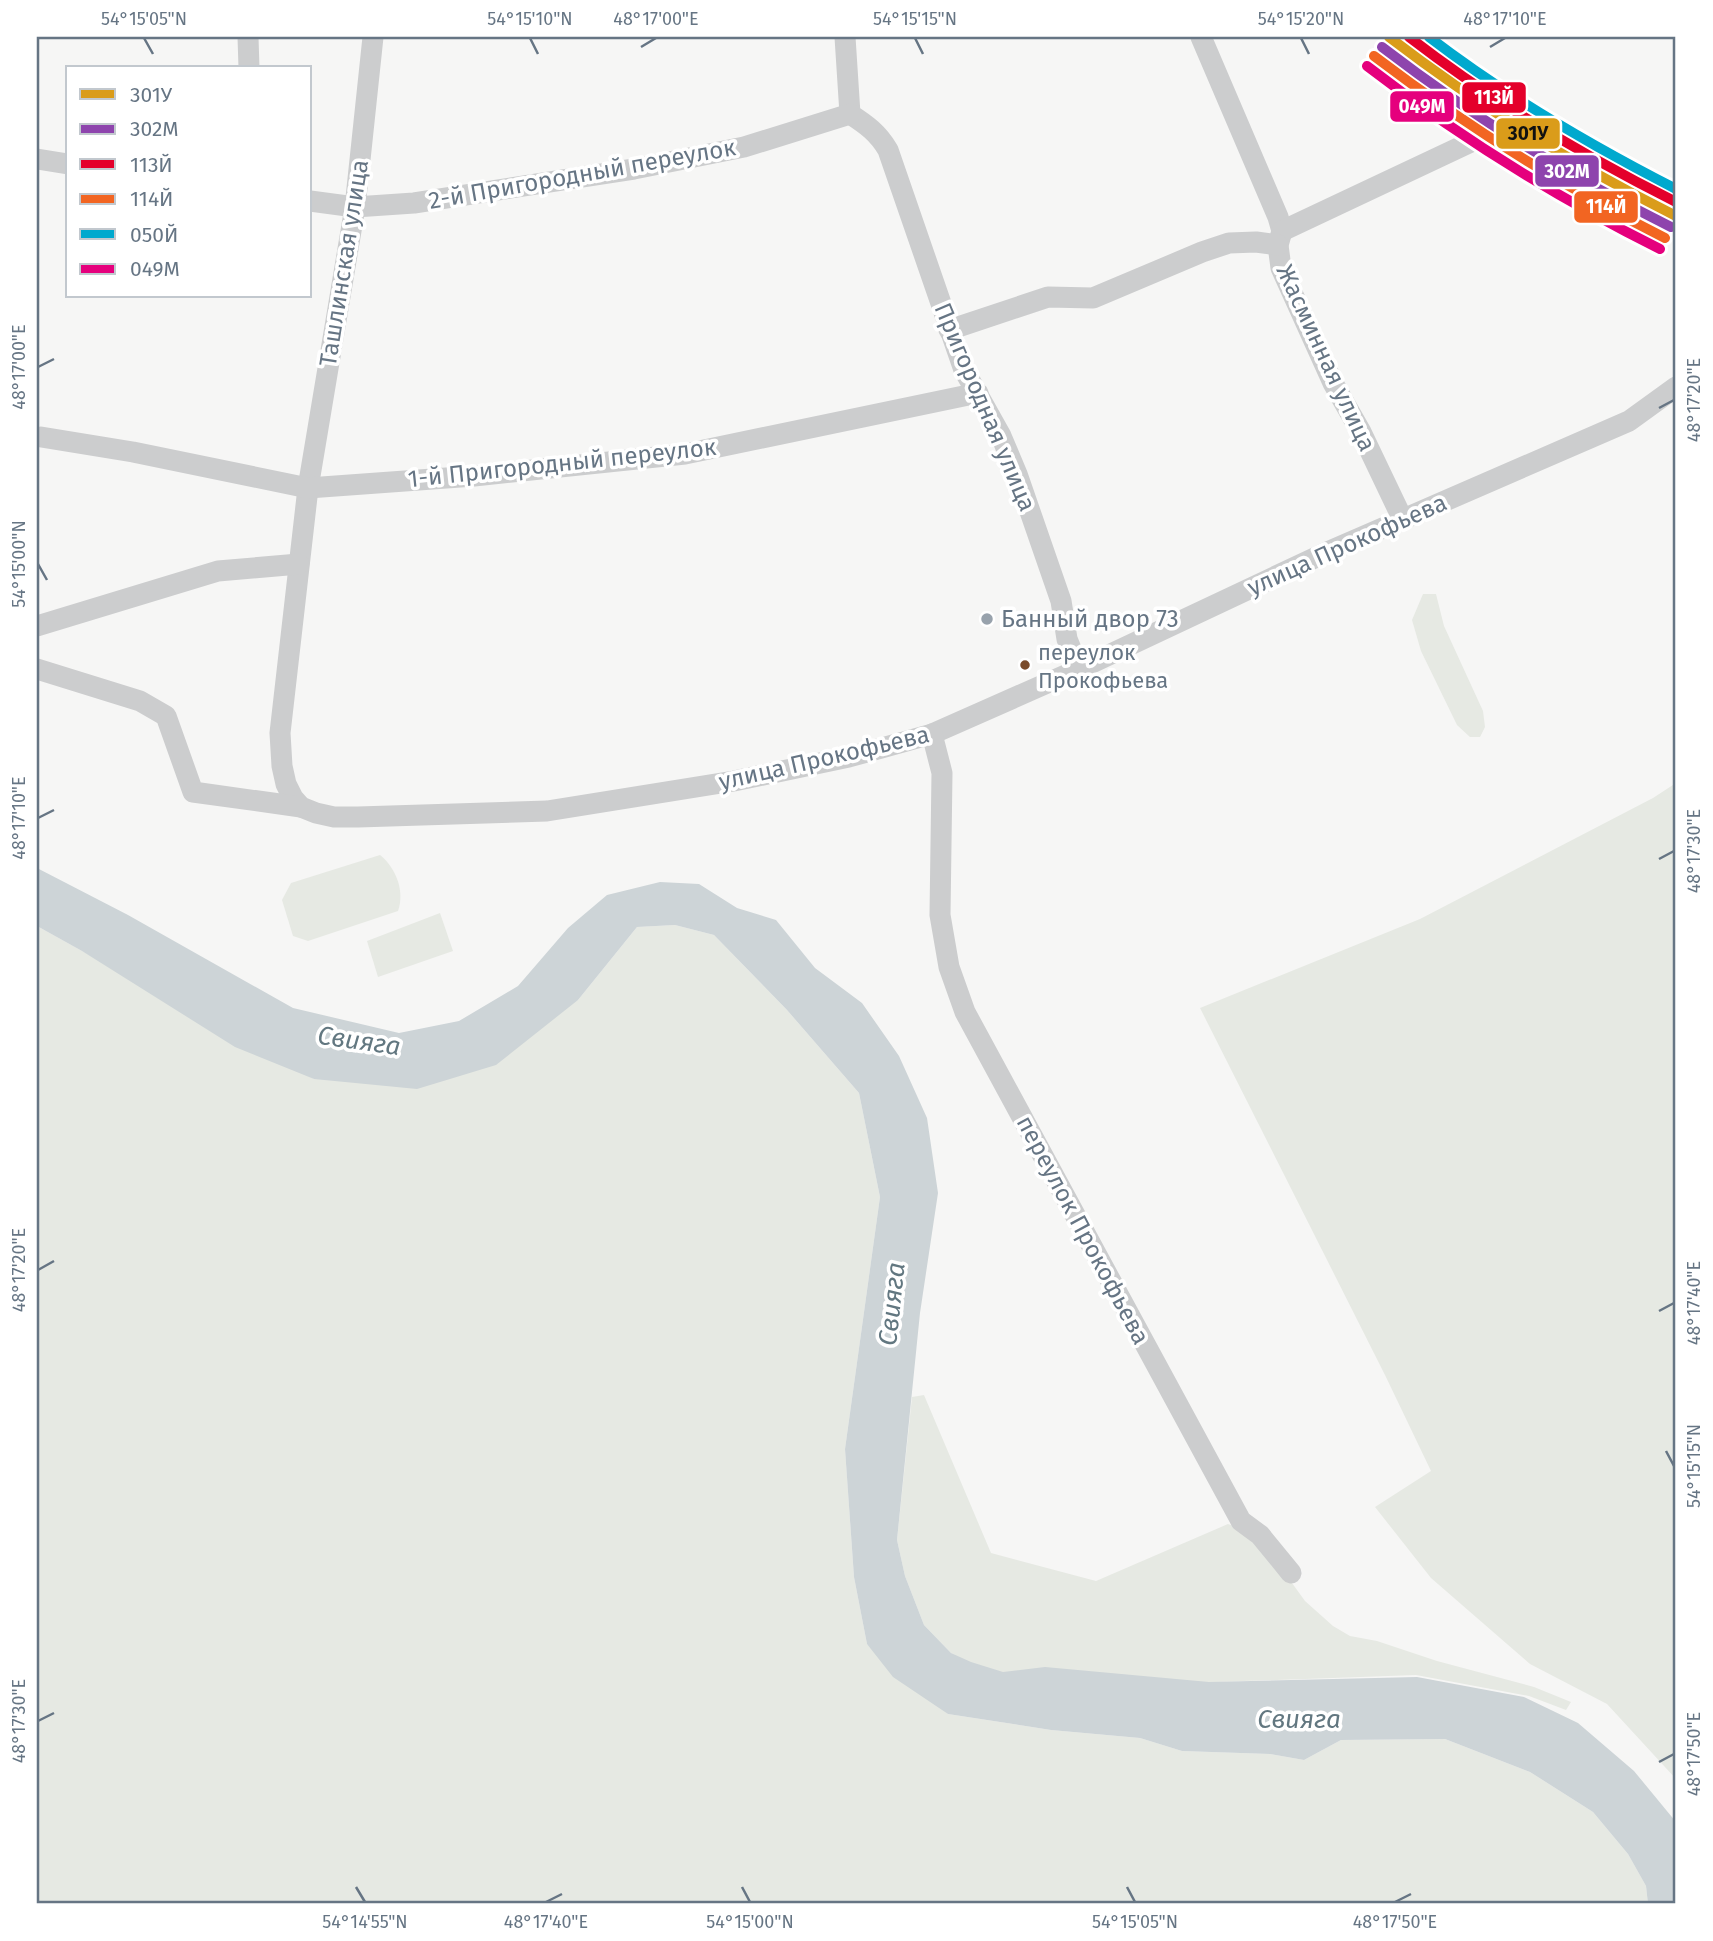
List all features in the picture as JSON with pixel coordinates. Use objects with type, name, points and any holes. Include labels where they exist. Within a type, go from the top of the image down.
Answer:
[{"type":"street","points":[[247,37],[249,66]]},
{"type":"street","name":"Ташлинская улица","points":[[301,807],[286,784],[280,733],[308,488],[355,207],[373,37]]},
{"type":"street","points":[[845,37],[850,114]]},
{"type":"street","name":"Жасминная улица","points":[[1202,37],[1280,238],[1281,268],[1333,383],[1361,432],[1403,520]]},
{"type":"street","name":"2-й Пригородный переулок","points":[[312,201],[355,207],[414,202],[634,169],[744,147],[850,114]]},
{"type":"street","name":"Пригородная улица","points":[[850,114],[870,127],[888,150],[964,370],[1001,436],[1017,474],[1060,601],[1067,639],[1079,670]]},
{"type":"street","points":[[949,330],[1048,297],[1093,298],[1229,243],[1280,238],[1490,133]]},
{"type":"street","points":[[37,159],[66,164]]},
{"type":"street","name":"улица Прокофьева","points":[[301,807],[334,817],[547,811],[734,781],[849,757],[932,734],[1079,670],[1311,560],[1629,421],[1676,387]]},
{"type":"street","name":"1-й Пригородный переулок","points":[[308,488],[474,476],[685,454],[978,393]]},
{"type":"street","points":[[41,437],[133,452],[308,488]]},
{"type":"street","points":[[37,626],[218,571],[299,564]]},
{"type":"street","points":[[37,669],[140,701],[166,716],[193,792],[301,807]]},
{"type":"street","name":"переулок Прокофьева","points":[[932,734],[943,773],[940,915],[949,967],[965,1012],[1241,1521],[1260,1535],[1291,1573]]},
{"type":"shaded area","points":[[1423,594],[1436,594],[1444,626],[1483,711],[1485,727],[1480,737],[1470,737],[1457,725],[1421,651],[1412,620]]},
{"type":"shaded area","points":[[1676,783],[1676,1779],[1607,1704],[1530,1664],[1431,1578],[1375,1507],[1431,1471],[1200,1008],[1420,919],[1653,798]]},
{"type":"shaded area","points":[[380,855],[391,866],[398,880],[398,911],[308,941],[293,936],[282,900],[291,883]]},
{"type":"shaded area","points":[[440,913],[453,951],[378,977],[367,941]]},
{"type":"shaded area","points":[[675,925],[714,935],[787,1010],[859,1093],[880,1197],[845,1449],[854,1577],[867,1644],[948,1714],[1051,1730],[1140,1738],[1182,1751],[1270,1754],[1304,1760],[1341,1740],[1445,1739],[1530,1772],[1593,1812],[1628,1854],[1646,1886],[1648,1904],[37,1904],[37,926],[314,1079],[578,1000],[637,927]]},
{"type":"shaded area","points":[[924,1395],[991,1553],[1096,1581],[1228,1524],[1242,1529],[1305,1601],[1333,1626],[1350,1636],[1377,1641],[1437,1661],[1534,1687],[1571,1702],[1566,1710],[1529,1696],[1416,1675],[1161,1684],[992,1676],[951,1653],[924,1625],[905,1576],[897,1540],[912,1397]]},
{"type":"water","name":"Свияга","points":[[37,868],[128,915],[293,1008],[399,1033],[459,1021],[518,986],[568,928],[607,895],[660,882],[699,884],[737,908],[776,920],[815,968],[862,1003],[899,1056],[927,1118],[938,1193],[920,1313],[897,1540],[905,1576],[924,1625],[951,1653],[1003,1672],[1045,1667],[1209,1682],[1417,1677],[1524,1697],[1578,1723],[1634,1771],[1676,1822],[1676,1904],[1648,1904],[1646,1886],[1628,1854],[1593,1812],[1530,1772],[1445,1739],[1341,1740],[1304,1760],[1270,1754],[1182,1751],[1140,1738],[1051,1730],[948,1714],[893,1677],[867,1644],[854,1577],[845,1449],[880,1197],[859,1093],[787,1010],[714,935],[675,925],[637,927],[578,1000],[496,1065],[417,1089],[314,1079],[235,1047],[82,951],[37,926]]},
{"type":"railway","points":[[1425,37],[1462,61]]},
{"type":"transit line","name":"301У","points":[[1389,37],[1457,87],[1528,133],[1676,216]]},
{"type":"transit line","name":"113Й","points":[[1409,37],[1440,61],[1538,126],[1676,202]]},
{"type":"transit line","name":"050Й","points":[[1429,37],[1549,119],[1676,189]]},
{"type":"transit line","name":"302М","points":[[1382,47],[1522,144],[1671,227]]},
{"type":"transit line","name":"114Й","points":[[1374,56],[1515,154],[1665,238]]},
{"type":"transit line","name":"049М","points":[[1367,66],[1509,165],[1660,249]]},
{"type":"place","name":"Банный двор 73","points":[[987,619]]},
{"type":"place","name":"переулок Прокофьева","points":[[1025,665]]}]
